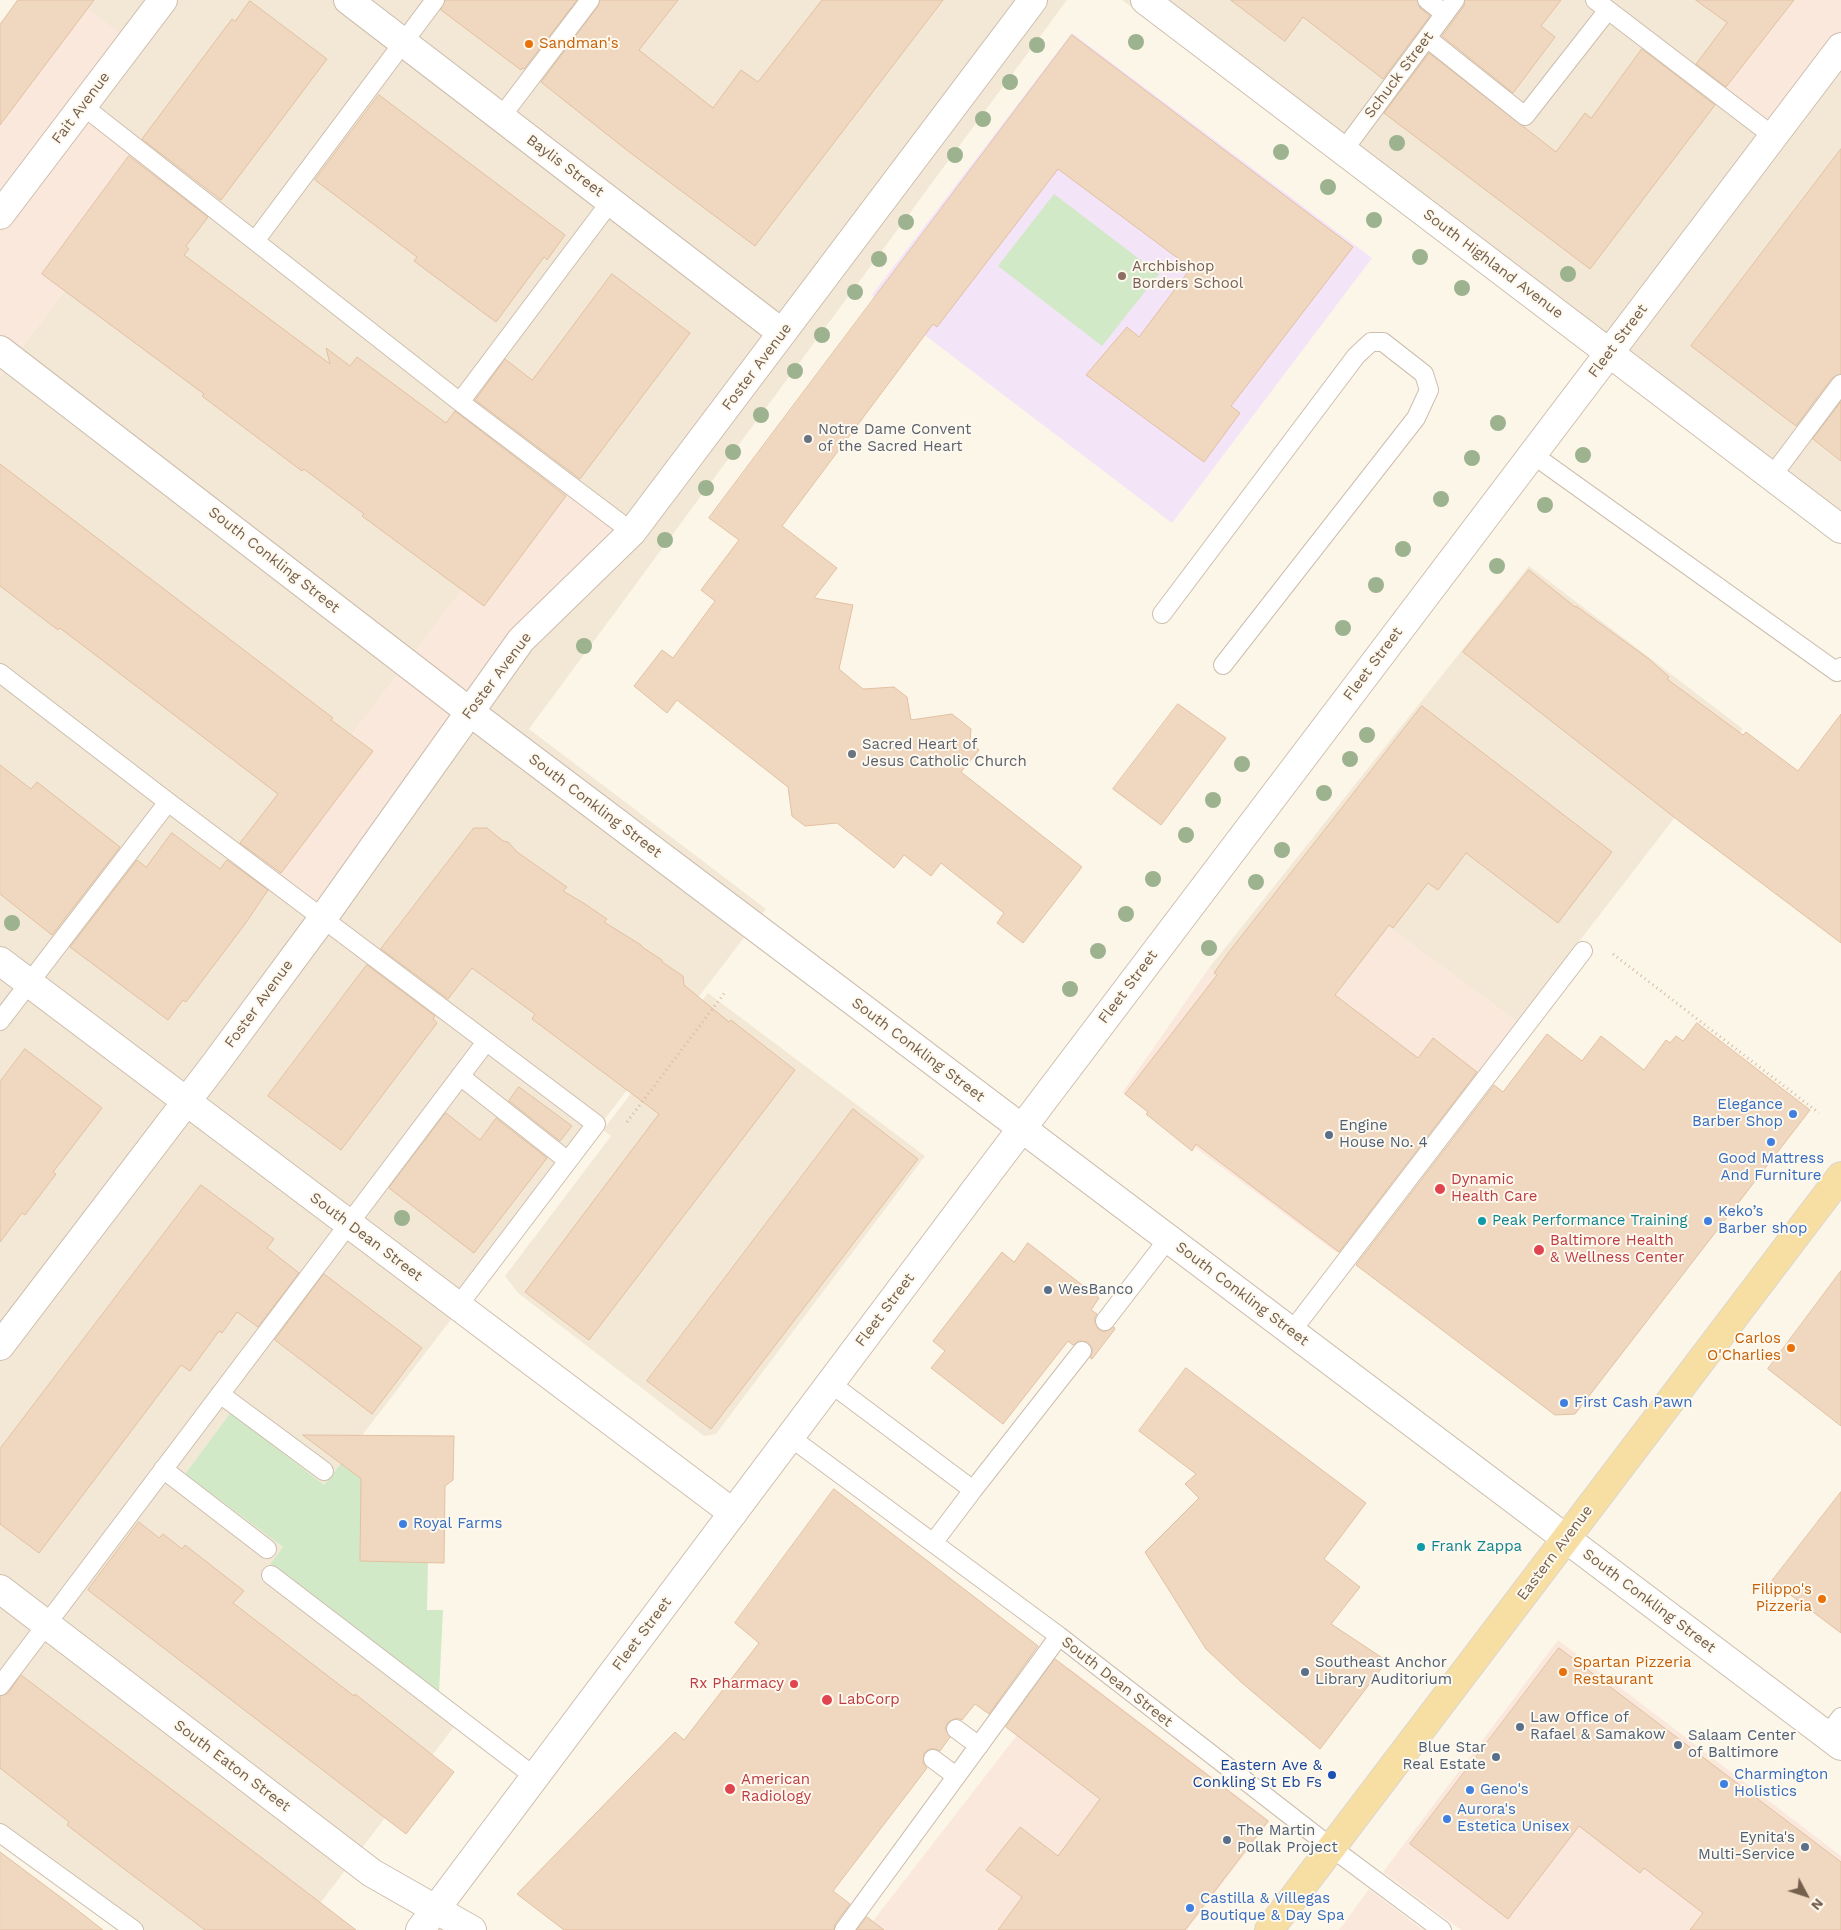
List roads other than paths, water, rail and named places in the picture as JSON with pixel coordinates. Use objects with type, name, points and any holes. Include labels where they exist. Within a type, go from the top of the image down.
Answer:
[{"type":"main road","name":"Eastern Avenue","points":[[1269,1930],[1841,1176]]},
{"type":"street","name":"Fait Avenue","points":[[0,215],[163,0]]},
{"type":"street","name":"Baylis Street","points":[[348,0],[782,333]]},
{"type":"street","name":"Foster Avenue","points":[[0,1346],[187,1102],[323,918],[521,640],[632,532],[1033,0]]},
{"type":"street","name":"South Highland Avenue","points":[[1145,0],[1841,529]]},
{"type":"street","name":"Fleet Street","points":[[428,1920],[1021,1128],[1841,47]]},
{"type":"street","name":"South Conkling Street","points":[[0,350],[470,712],[1291,1332],[1566,1539],[1836,1733]]},
{"type":"street","name":"South Dean Street","points":[[0,960],[733,1513]]},
{"type":"street","name":"South Eaton Street","points":[[0,1589],[372,1872],[428,1920],[472,1930]]},
{"type":"lane","points":[[255,241],[435,0]]},
{"type":"lane","points":[[501,117],[590,0]]},
{"type":"lane","points":[[1427,0],[1450,7]]},
{"type":"lane","points":[[1426,38],[1526,116],[1602,5],[1773,136]]},
{"type":"lane","name":"Schuck Street","points":[[1343,151],[1450,7]]},
{"type":"lane","points":[[83,106],[460,402],[632,532]]},
{"type":"lane","points":[[460,402],[611,201]]},
{"type":"lane","points":[[1162,614],[1356,356],[1371,342],[1383,342],[1424,374],[1429,390],[1416,418],[1223,665]]},
{"type":"lane","points":[[1772,476],[1841,384]]},
{"type":"lane","points":[[1532,454],[1837,672],[1841,667]]},
{"type":"lane","points":[[0,673],[596,1124],[458,1306]]},
{"type":"lane","points":[[0,1021],[168,802]]},
{"type":"lane","points":[[1291,1332],[1583,951]]},
{"type":"lane","points":[[0,1686],[486,1042]]},
{"type":"lane","points":[[460,1076],[568,1160]]},
{"type":"lane","points":[[1105,1321],[1168,1239]]},
{"type":"lane","points":[[932,1543],[1082,1351]]},
{"type":"lane","points":[[830,1383],[973,1490]]},
{"type":"lane","points":[[220,1394],[324,1471]]},
{"type":"lane","name":"South Dean Street","points":[[790,1437],[1059,1636],[1332,1848],[1442,1930]]},
{"type":"lane","points":[[163,1469],[267,1549]]},
{"type":"lane","points":[[271,1575],[534,1777]]},
{"type":"lane","points":[[844,1930],[1059,1636]]},
{"type":"lane","points":[[956,1729],[979,1746]]},
{"type":"lane","points":[[933,1759],[956,1776]]},
{"type":"lane","points":[[0,1833],[134,1930]]},
{"type":"place","name":"Sandman's","points":[[529,44]]},
{"type":"place","name":"Archbishop Borders School","points":[[1122,276]]},
{"type":"place","name":"Notre Dame Convent of the Sacred Heart","points":[[808,439]]},
{"type":"place","name":"Sacred Heart of Jesus Catholic Church","points":[[852,754]]},
{"type":"place","name":"Elegance Barber Shop","points":[[1793,1114]]},
{"type":"place","name":"Engine House No. 4","points":[[1329,1135]]},
{"type":"place","name":"Good Mattress And Furniture","points":[[1771,1142]]},
{"type":"place","name":"Dynamic Health Care","points":[[1440,1189]]},
{"type":"place","name":"Peak Performance Training","points":[[1482,1221]]},
{"type":"place","name":"Keko’s Barber shop","points":[[1708,1221]]},
{"type":"place","name":"Baltimore Health & Wellness Center","points":[[1539,1250]]},
{"type":"place","name":"WesBanco","points":[[1048,1290]]},
{"type":"place","name":"Carlos O'Charlies","points":[[1791,1348]]},
{"type":"place","name":"First Cash Pawn","points":[[1564,1403]]},
{"type":"place","name":"Royal Farms","points":[[403,1524]]},
{"type":"place","name":"Frank Zappa","points":[[1421,1547]]},
{"type":"place","name":"Filippo's Pizzeria","points":[[1822,1599]]},
{"type":"place","name":"Southeast Anchor Library Auditorium","points":[[1305,1672]]},
{"type":"place","name":"Spartan Pizzeria Restaurant","points":[[1563,1672]]},
{"type":"place","name":"Rx Pharmacy","points":[[794,1684]]},
{"type":"place","name":"LabCorp","points":[[827,1700]]},
{"type":"place","name":"Law Office of Rafael & Samakow","points":[[1520,1727]]},
{"type":"place","name":"Salaam Center of Baltimore","points":[[1678,1745]]},
{"type":"place","name":"Blue Star Real Estate","points":[[1496,1757]]},
{"type":"place","name":"Eastern Ave & Conkling St Eb Fs","points":[[1332,1775]]},
{"type":"place","name":"Charmington Holistics","points":[[1724,1784]]},
{"type":"place","name":"American Radiology","points":[[730,1789]]},
{"type":"place","name":"Geno's","points":[[1470,1790]]},
{"type":"place","name":"Aurora's Estetica Unisex","points":[[1447,1819]]},
{"type":"place","name":"The Martin Pollak Project","points":[[1227,1840]]},
{"type":"place","name":"Eynita's Multi-Service","points":[[1805,1847]]},
{"type":"place","name":"Castilla & Villegas Boutique & Day Spa","points":[[1190,1908]]}]
